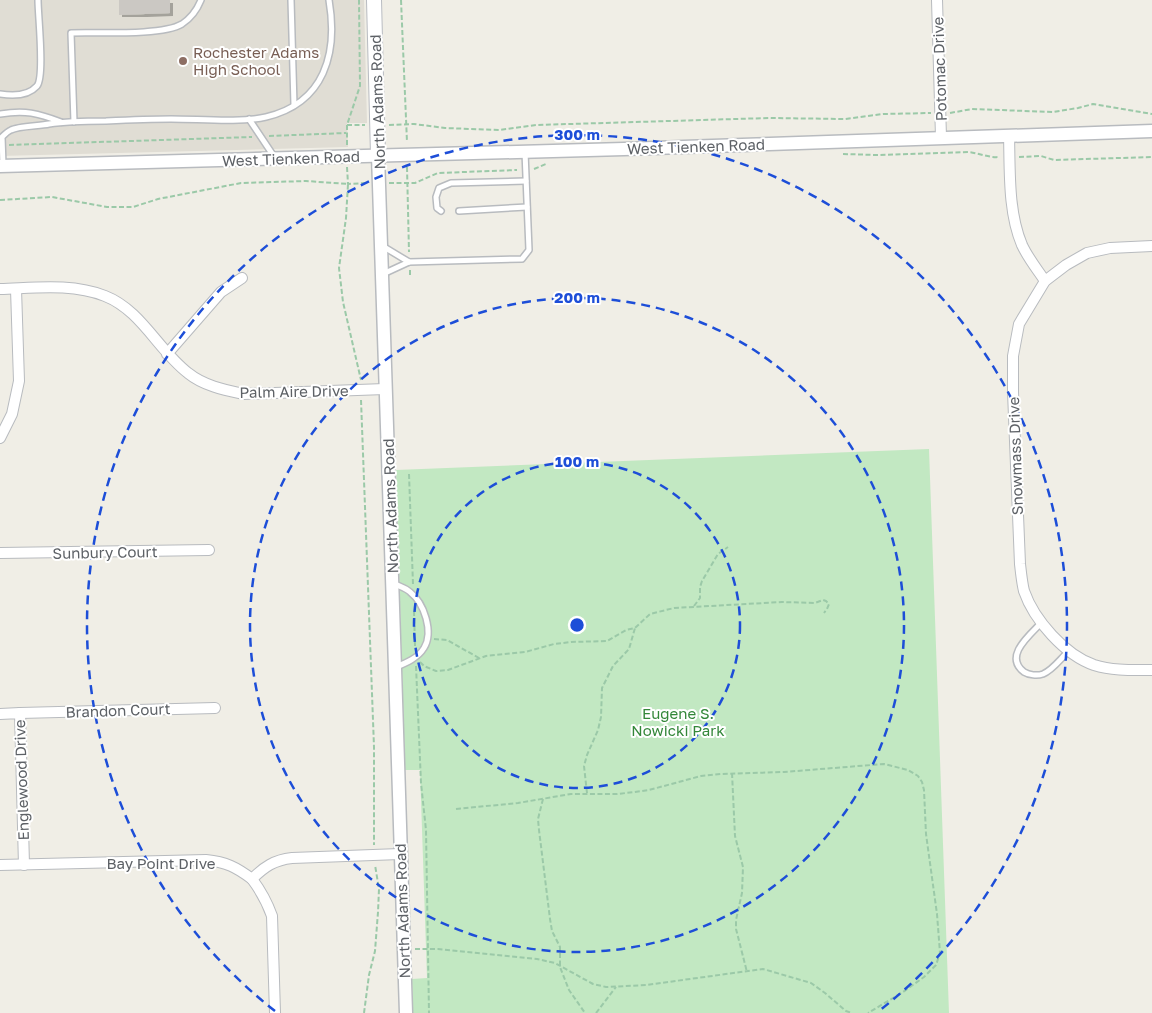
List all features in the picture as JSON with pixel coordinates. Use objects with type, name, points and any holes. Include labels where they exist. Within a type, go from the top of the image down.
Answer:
[{"type":"main road","name":"North Adams Road","points":[[374,0],[378,155]]},
{"type":"street","name":"Potomac Drive","points":[[937,0],[941,138]]},
{"type":"street","name":"West Tienken Road","points":[[2,166],[276,159],[1152,130]]},
{"type":"street","points":[[1008,135],[1015,224],[1022,245],[1030,260],[1046,281]]},
{"type":"street","name":"North Adams Road","points":[[378,155],[385,389],[391,507],[406,1013]]},
{"type":"street","name":"Snowmass Drive","points":[[1152,246],[1110,248],[1087,253],[1066,265],[1046,281],[1019,324],[1013,356],[1017,526],[1024,590],[1032,608],[1042,622],[1069,651],[1094,664],[1114,669],[1152,670]]},
{"type":"street","points":[[167,354],[221,292],[242,278]]},
{"type":"street","name":"Palm Aire Drive","points":[[0,289],[61,287],[85,290],[106,296],[122,305],[138,319],[167,354],[188,374],[204,383],[223,390],[244,394],[385,389]]},
{"type":"street","points":[[0,438],[12,414],[19,381],[16,289]]},
{"type":"street","name":"Sunbury Court","points":[[0,554],[209,550]]},
{"type":"street","name":"Brandon Court","points":[[20,713],[215,708]]},
{"type":"street","name":"Englewood Drive","points":[[0,714],[20,713],[24,865]]},
{"type":"street","points":[[275,1013],[272,916],[267,902],[252,879],[265,866],[279,860],[400,854]]},
{"type":"street","name":"Bay Point Drive","points":[[0,865],[206,860],[220,861],[238,868],[252,879]]},
{"type":"lane","points":[[0,94],[26,94],[37,85],[40,75],[38,0]]},
{"type":"lane","points":[[74,122],[71,33],[132,32],[172,28],[189,18],[195,12],[201,0]]},
{"type":"lane","points":[[291,0],[294,105]]},
{"type":"lane","points":[[2,166],[2,137],[13,128],[62,122],[249,119],[274,114],[294,105],[316,84],[327,63],[332,41],[329,0]]},
{"type":"lane","points":[[0,114],[20,111],[44,115],[62,122]]},
{"type":"lane","points":[[249,119],[276,159]]},
{"type":"lane","points":[[383,274],[409,262],[522,259],[529,250],[525,151]]},
{"type":"lane","points":[[441,211],[438,208],[436,197],[439,188],[451,183],[526,181]]},
{"type":"lane","points":[[459,211],[527,207]]},
{"type":"lane","points":[[382,246],[409,262]]},
{"type":"lane","points":[[392,583],[410,591],[421,603],[427,617],[427,639],[424,648],[410,662],[395,667]]},
{"type":"lane","points":[[1042,622],[1019,648],[1016,656],[1016,663],[1019,667],[1029,674],[1043,674],[1069,651]]},
{"type":"path","points":[[346,140],[347,125],[360,86],[358,0]]},
{"type":"path","points":[[401,0],[407,135]]},
{"type":"path","points":[[952,113],[972,109],[1053,112],[1093,104],[1152,114]]},
{"type":"path","points":[[408,124],[445,128],[499,130],[555,125],[762,118],[845,119],[883,114],[928,113]]},
{"type":"path","points":[[2,145],[346,133]]},
{"type":"path","points":[[835,154],[877,155],[968,152],[981,153],[992,158],[1041,156],[1054,160],[1152,157]]},
{"type":"path","points":[[407,183],[415,183],[438,173],[534,169],[551,161]]},
{"type":"path","points":[[347,172],[346,218],[339,268],[343,302],[358,362],[361,390],[374,747],[373,855],[379,889],[375,951],[369,976],[364,1013]]},
{"type":"path","points":[[407,172],[410,275]]},
{"type":"path","points":[[0,200],[52,198],[107,207],[133,207],[158,199],[241,183],[306,181],[348,184]]},
{"type":"path","points":[[409,474],[421,783],[426,830],[429,1013]]},
{"type":"path","points":[[694,606],[700,598],[702,581],[718,554],[728,547]]},
{"type":"path","points":[[415,657],[424,666],[436,671],[448,670],[486,656],[525,652],[554,644],[607,641],[620,633],[635,628],[650,614],[658,611],[694,606],[782,602],[815,603],[824,600],[828,604],[828,609],[824,613]]},
{"type":"path","points":[[587,794],[584,766],[598,730],[601,716],[602,688],[613,666],[629,649],[635,628]]},
{"type":"path","points":[[427,639],[447,640],[479,658]]},
{"type":"path","points":[[456,810],[571,794],[635,792],[701,776],[732,773],[784,772],[884,764],[908,770],[918,776],[922,782],[940,953],[936,965],[924,976],[903,992],[868,1013]]},
{"type":"path","points":[[732,773],[735,836],[743,867],[742,894],[736,920],[736,929],[746,972]]},
{"type":"path","points":[[543,799],[538,819],[552,931],[560,947],[560,966],[569,990],[585,1013]]},
{"type":"path","points":[[403,950],[428,949],[490,955],[512,955],[537,959],[560,966],[593,984],[606,987],[653,984],[764,969],[811,983],[826,993],[846,1011],[852,1013]]},
{"type":"path","points":[[596,1013],[616,987]]},
{"type":"shaded area","name":"Rochester Adams High School","points":[[0,0],[364,0],[367,123],[347,123],[348,147],[0,156]]},
{"type":"green space","name":"Eugene S. Nowicki Park","points":[[929,449],[949,1013],[413,1013],[412,979],[427,978],[420,770],[405,770],[396,470]]},
{"type":"building","points":[[119,0],[170,0],[170,13],[119,15]]},
{"type":"place","name":"Rochester Adams High School","points":[[183,61]]}]
